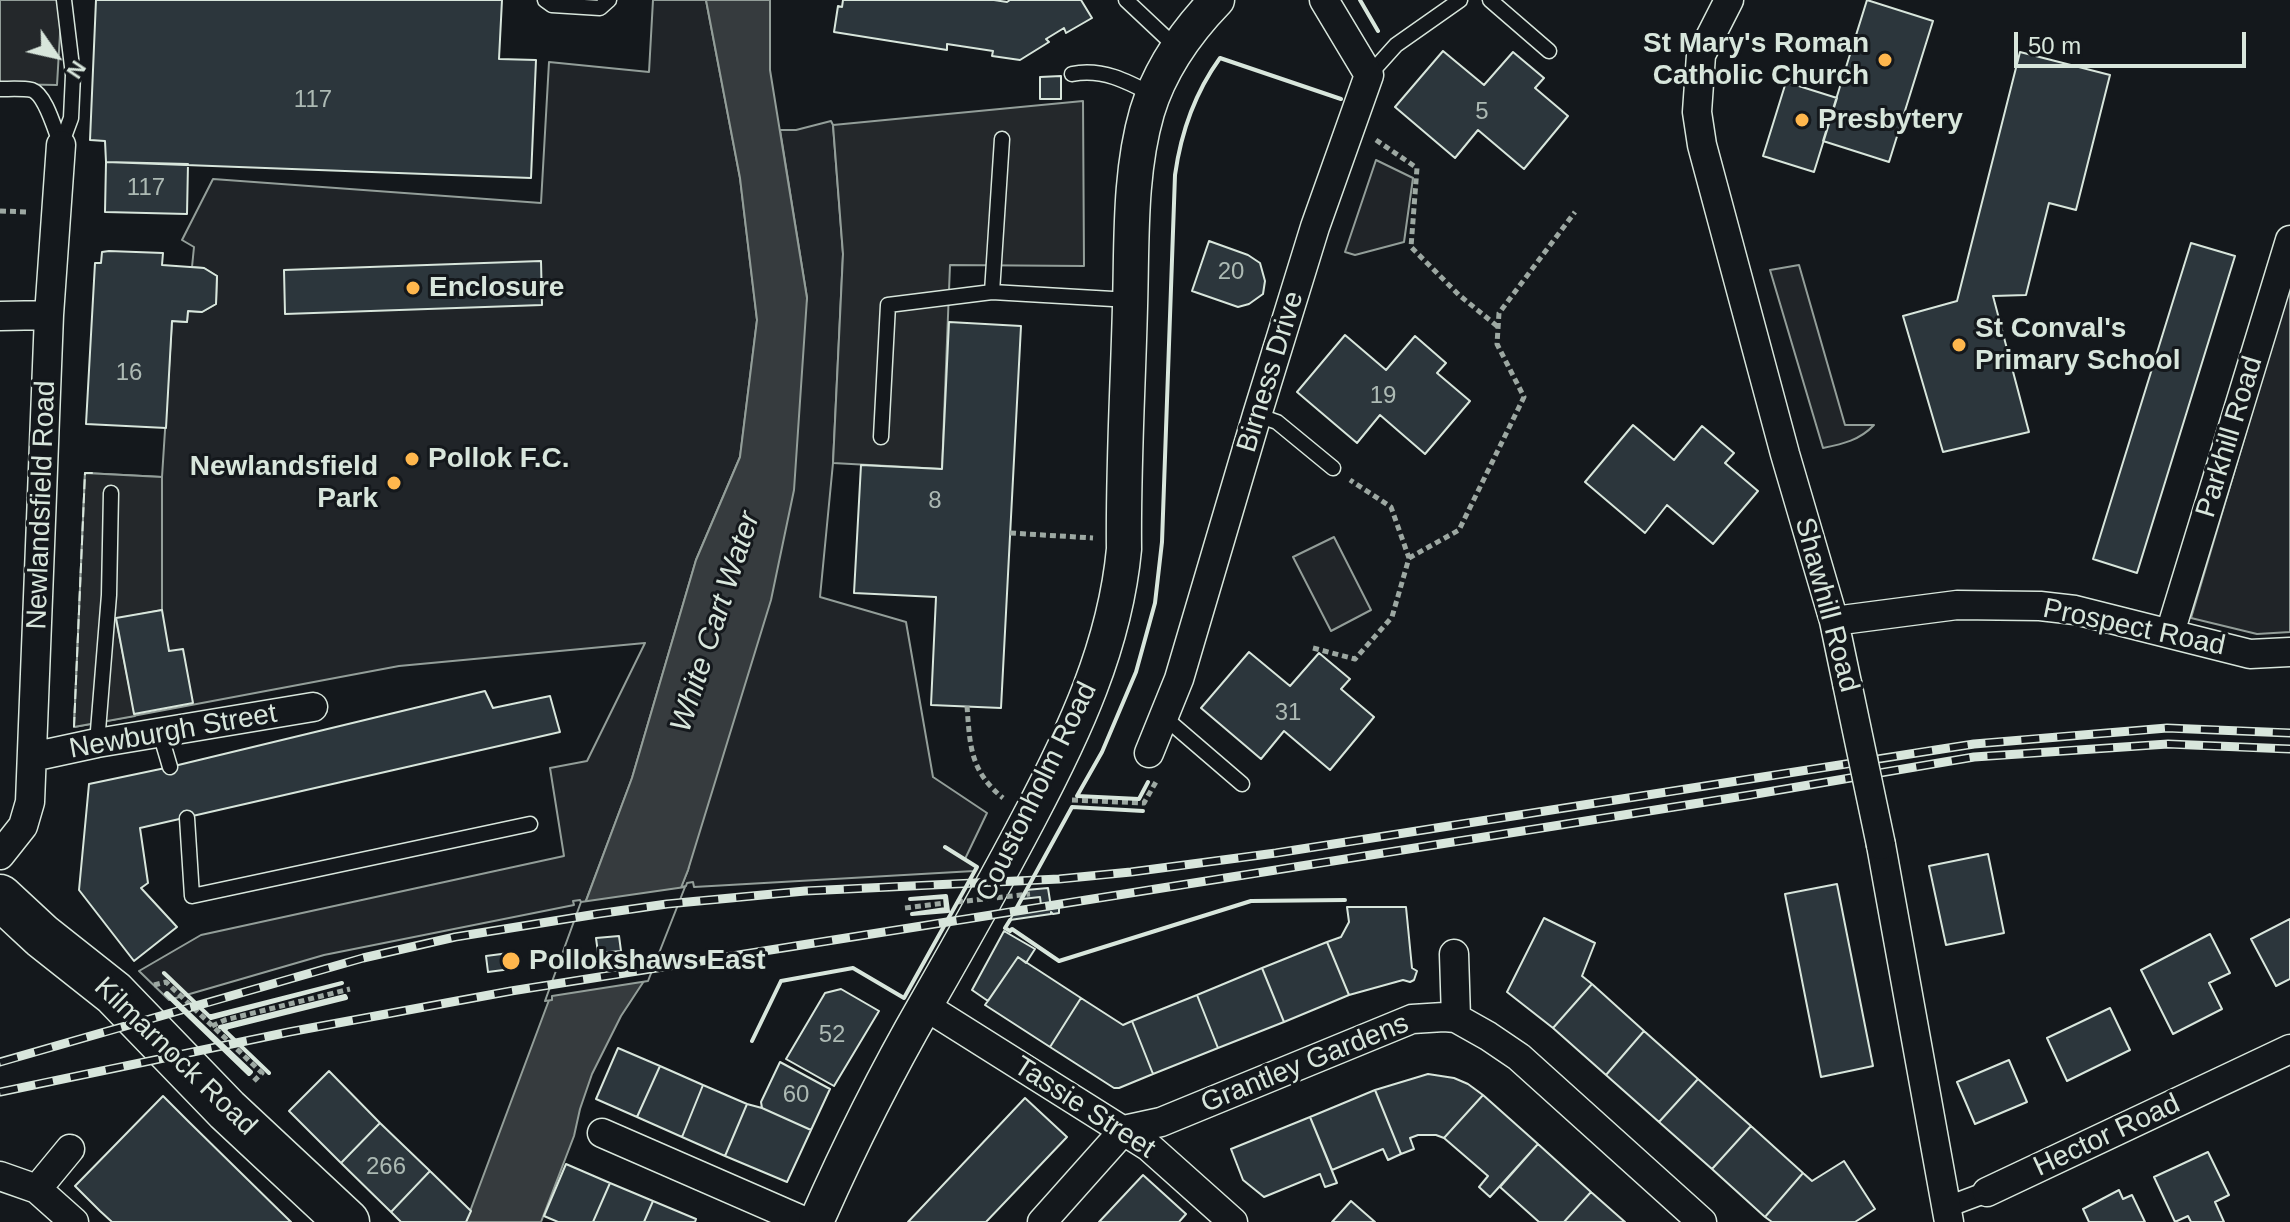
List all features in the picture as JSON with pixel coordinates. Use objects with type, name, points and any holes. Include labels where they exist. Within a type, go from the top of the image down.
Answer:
[{"type":"main road","name":"Kilmarnock Road","points":[[0,897],[42,936],[114,993],[227,1110],[347,1222]]},
{"type":"street","name":"Coustonholm Road","points":[[816,1222],[869,1109],[1028,819],[1080,716],[1095,675],[1118,597],[1123,540],[1135,185],[1142,135],[1154,95],[1177,48],[1217,0]]},
{"type":"street","points":[[1324,0],[1369,75]]},
{"type":"street","name":"Shawhill Road","points":[[1729,0],[1701,55],[1697,112],[1702,145],[1785,454],[1834,621],[1881,845],[1940,1217]]},
{"type":"street","name":"Birness Drive","points":[[1149,753],[1179,679],[1315,227],[1369,75]]},
{"type":"street","name":"Newlandsfield Road","points":[[0,855],[16,837],[29,810],[49,315],[61,145]]},
{"type":"street","name":"Parkhill Road","points":[[2170,633],[2290,240]]},
{"type":"street","points":[[0,316],[49,315]]},
{"type":"street","name":"Prospect Road","points":[[1834,621],[1957,605],[2026,605],[2075,610],[2250,654],[2290,652]]},
{"type":"street","name":"Newburgh Street","points":[[32,757],[313,707]]},
{"type":"street","points":[[1454,954],[1456,1018],[1519,1057],[1702,1222]]},
{"type":"street","name":"Tassie Street","points":[[925,1006],[1149,1147],[1233,1222]]},
{"type":"street","name":"Grantley Gardens","points":[[1124,1130],[1161,1122],[1412,1019],[1456,1018]]},
{"type":"street","name":"Hector Road","points":[[1940,1217],[2290,1049]]},
{"type":"street","points":[[1042,1222],[1124,1130]]},
{"type":"street","points":[[602,1133],[806,1222]]},
{"type":"street","points":[[37,1189],[70,1149]]},
{"type":"street","points":[[0,1176],[37,1189],[74,1222]]},
{"type":"lane","points":[[61,145],[71,118],[73,75],[64,0]]},
{"type":"lane","points":[[545,0],[552,5],[600,8],[609,0]]},
{"type":"lane","points":[[1126,0],[1177,48]]},
{"type":"lane","points":[[1369,75],[1396,45],[1460,0]]},
{"type":"lane","points":[[1490,0],[1549,51]]},
{"type":"lane","points":[[1072,74],[1090,71],[1129,82],[1154,95]]},
{"type":"lane","points":[[0,89],[30,89],[39,93],[61,145]]},
{"type":"lane","points":[[992,292],[1002,139]]},
{"type":"lane","points":[[881,437],[888,305],[992,292],[1131,300]]},
{"type":"lane","points":[[1257,415],[1277,422],[1333,468]]},
{"type":"lane","points":[[97,743],[109,595],[111,493]]},
{"type":"lane","points":[[1164,717],[1242,784]]},
{"type":"lane","points":[[160,733],[170,767]]},
{"type":"lane","points":[[187,818],[192,896],[530,824]]},
{"type":"path","points":[[1352,123],[1417,168],[1411,247],[1459,295],[1498,327]]},
{"type":"path","points":[[1409,558],[1459,530],[1524,397],[1497,344],[1499,313],[1575,212]]},
{"type":"path","points":[[1313,648],[1355,659],[1392,617],[1409,558],[1391,507],[1333,468]]},
{"type":"path","points":[[1010,533],[1123,540]]},
{"type":"path","points":[[967,706],[970,750],[988,786],[1028,819]]},
{"type":"path","points":[[1093,801],[1125,802]]},
{"type":"path","points":[[957,902],[1030,894]]},
{"type":"path","points":[[905,908],[945,903]]},
{"type":"path","points":[[212,1026],[225,1020],[350,989]]},
{"type":"path","points":[[204,1018],[224,1037]]},
{"type":"shaded area","points":[[0,0],[62,0],[57,85],[0,84]]},
{"type":"shaded area","name":"Newlandsfield Park","points":[[653,0],[706,0],[740,178],[757,320],[740,457],[696,560],[632,778],[585,903],[573,901],[574,905],[324,955],[169,1000],[139,971],[201,935],[564,856],[550,768],[587,761],[645,643],[399,666],[74,727],[85,473],[162,477],[172,321],[187,322],[188,311],[202,312],[216,304],[217,276],[204,268],[192,267],[194,247],[182,240],[213,179],[541,203],[549,62],[649,72]]},
{"type":"shaded area","points":[[1083,101],[1084,266],[950,265],[942,469],[833,463],[843,254],[833,125]]},
{"type":"shaded area","points":[[831,121],[843,254],[833,463],[820,597],[906,622],[933,777],[987,813],[965,859],[977,867],[974,871],[694,887],[693,882],[681,887],[688,870],[807,298],[780,130],[796,130]]},
{"type":"shaded area","points":[[1376,160],[1413,178],[1404,242],[1355,255],[1345,252]]},
{"type":"shaded area","points":[[1799,265],[1845,425],[1874,425],[1857,438],[1823,448],[1770,270]]},
{"type":"shaded area","points":[[2290,284],[2290,632],[2257,634],[2191,618]]},
{"type":"shaded area","points":[[85,473],[162,477],[162,610],[116,619],[135,716],[74,727]]},
{"type":"shaded area","points":[[1334,537],[1371,610],[1331,631],[1293,557]]},
{"type":"water","name":"White Cart Water","points":[[706,0],[770,0],[770,70],[807,298],[794,490],[771,600],[688,870],[644,981],[621,1016],[592,1074],[574,1136],[541,1222],[466,1222],[632,778],[696,560],[740,457],[757,320],[740,178]]},
{"type":"pier","points":[[685,887],[648,981],[552,996],[552,1000],[545,1001],[581,902]]},
{"type":"building","points":[[96,0],[502,0],[499,59],[536,60],[531,178],[106,162],[105,141],[90,140]]},
{"type":"building","points":[[843,0],[1081,0],[1092,18],[1066,33],[1064,28],[1046,39],[1049,42],[1020,60],[992,56],[993,51],[947,44],[947,50],[834,32],[838,6],[842,7]]},
{"type":"building","name":"St Mary's Roman Catholic Church","points":[[1867,0],[1933,21],[1889,162],[1823,141]]},
{"type":"building","points":[[1443,51],[1484,85],[1513,52],[1544,78],[1535,88],[1568,116],[1524,169],[1478,130],[1455,158],[1395,107]]},
{"type":"building","points":[[2020,52],[2110,75],[2076,210],[2049,203],[2026,295],[1993,296],[2029,432],[1943,452],[1903,316],[1957,301]]},
{"type":"building","points":[[1061,76],[1061,99],[1040,99],[1040,77]]},
{"type":"building","name":"Presbytery","points":[[1786,82],[1837,98],[1814,172],[1763,156]]},
{"type":"building","points":[[106,162],[188,164],[187,214],[105,212]]},
{"type":"building","points":[[1209,241],[1248,255],[1260,263],[1265,281],[1263,294],[1249,304],[1238,307],[1192,291]]},
{"type":"building","points":[[2191,243],[2235,256],[2137,573],[2093,559]]},
{"type":"building","points":[[102,252],[163,253],[162,265],[204,268],[217,276],[216,304],[202,312],[188,311],[187,322],[172,321],[166,428],[86,424],[95,263],[101,263]]},
{"type":"building","name":"Enclosure","points":[[541,261],[542,305],[285,314],[284,270]]},
{"type":"building","points":[[949,322],[1021,326],[1001,708],[931,705],[936,597],[854,593],[861,465],[942,469]]},
{"type":"building","points":[[1345,335],[1386,370],[1415,336],[1446,363],[1437,373],[1470,401],[1425,454],[1380,415],[1357,443],[1297,392]]},
{"type":"building","points":[[1633,425],[1674,460],[1702,426],[1734,453],[1725,463],[1758,491],[1713,544],[1667,505],[1645,533],[1585,482]]},
{"type":"building","points":[[162,610],[169,651],[183,649],[193,703],[134,714],[116,618]]},
{"type":"building","points":[[1249,652],[1290,686],[1319,653],[1350,679],[1341,689],[1374,717],[1330,770],[1284,731],[1261,759],[1201,708]]},
{"type":"building","points":[[485,691],[493,708],[550,696],[560,732],[140,828],[148,883],[141,888],[177,927],[134,961],[79,890],[89,784]]},
{"type":"building","points":[[1988,854],[2004,933],[1946,945],[1929,866]]},
{"type":"building","points":[[1837,884],[1873,1066],[1821,1077],[1785,894]]},
{"type":"building","points":[[1048,888],[1051,907],[1059,905],[1059,913],[1010,920],[1016,909],[1041,905],[1040,897],[1022,899],[1026,890]]},
{"type":"building","points":[[1347,907],[1406,907],[1412,968],[1417,971],[1414,980],[1403,980],[1349,995],[1327,942],[1341,937],[1349,922]]},
{"type":"building","points":[[1544,918],[1595,943],[1582,976],[1592,984],[1553,1028],[1507,992]]},
{"type":"building","points":[[2290,919],[2290,979],[2276,986],[2251,939]]},
{"type":"building","points":[[1004,931],[1035,949],[1026,963],[1018,957],[988,1001],[972,990]]},
{"type":"building","points":[[2210,934],[2230,973],[2209,983],[2222,1009],[2173,1034],[2141,970]]},
{"type":"building","points":[[619,936],[621,951],[598,953],[596,938]]},
{"type":"building","points":[[1327,942],[1349,995],[1284,1022],[1262,968]]},
{"type":"building","points":[[509,953],[511,969],[488,972],[486,956]]},
{"type":"building","points":[[1018,957],[1081,998],[1050,1047],[985,1005]]},
{"type":"building","points":[[1262,968],[1284,1022],[1218,1048],[1197,995]]},
{"type":"building","points":[[1592,984],[1644,1031],[1606,1075],[1553,1028]]},
{"type":"building","points":[[841,989],[879,1011],[834,1086],[786,1059],[825,993]]},
{"type":"building","points":[[1197,995],[1218,1048],[1153,1074],[1132,1021]]},
{"type":"building","points":[[1081,998],[1123,1025],[1132,1021],[1153,1074],[1114,1088],[1050,1047]]},
{"type":"building","points":[[2110,1008],[2130,1050],[2067,1081],[2047,1038]]},
{"type":"building","points":[[1644,1031],[1698,1079],[1659,1122],[1606,1075]]},
{"type":"building","points":[[618,1048],[660,1066],[637,1117],[596,1099]]},
{"type":"building","points":[[2009,1060],[2027,1102],[1975,1124],[1957,1082]]},
{"type":"building","points":[[780,1062],[830,1089],[811,1130],[762,1108],[761,1102]]},
{"type":"building","points":[[660,1066],[703,1085],[682,1137],[637,1117]]},
{"type":"building","points":[[329,1071],[380,1123],[341,1163],[289,1111]]},
{"type":"building","points":[[1428,1074],[1454,1078],[1483,1095],[1444,1138],[1418,1135],[1410,1138],[1414,1149],[1401,1154],[1375,1090]]},
{"type":"building","points":[[1698,1079],[1751,1126],[1712,1169],[1659,1122]]},
{"type":"building","points":[[703,1085],[747,1104],[725,1156],[682,1137]]},
{"type":"building","points":[[1375,1090],[1401,1154],[1388,1160],[1383,1149],[1332,1170],[1310,1117]]},
{"type":"building","points":[[1483,1095],[1538,1144],[1490,1197],[1479,1187],[1488,1176],[1444,1138]]},
{"type":"building","points":[[163,1096],[291,1222],[112,1222],[100,1211],[75,1186]]},
{"type":"building","points":[[1025,1098],[1067,1137],[986,1222],[908,1222]]},
{"type":"building","points":[[747,1104],[811,1130],[787,1182],[725,1156]]},
{"type":"building","points":[[1310,1117],[1337,1183],[1325,1187],[1320,1174],[1264,1197],[1243,1180],[1231,1149]]},
{"type":"building","points":[[380,1123],[430,1171],[391,1212],[341,1163]]},
{"type":"building","points":[[1751,1126],[1803,1173],[1765,1217],[1712,1169]]},
{"type":"building","points":[[1538,1144],[1591,1192],[1564,1222],[1539,1222],[1500,1187]]},
{"type":"building","points":[[2208,1152],[2229,1195],[2215,1202],[2224,1222],[2191,1222],[2188,1216],[2175,1222],[2154,1177]]},
{"type":"building","points":[[1844,1161],[1875,1209],[1855,1222],[1772,1222],[1765,1217],[1803,1173],[1812,1181]]},
{"type":"building","points":[[566,1164],[610,1183],[593,1222],[558,1222],[544,1216]]},
{"type":"building","points":[[430,1171],[471,1211],[466,1222],[401,1222],[391,1212]]},
{"type":"building","points":[[1143,1175],[1186,1214],[1179,1222],[1099,1222]]},
{"type":"building","points":[[610,1183],[653,1201],[644,1222],[593,1222]]},
{"type":"building","points":[[2119,1190],[2123,1199],[2132,1195],[2145,1222],[2089,1222],[2083,1209]]},
{"type":"building","points":[[1591,1192],[1625,1222],[1564,1222]]},
{"type":"building","points":[[653,1201],[696,1219],[695,1222],[644,1222]]},
{"type":"building","points":[[1351,1201],[1375,1222],[1332,1222]]},
{"type":"railway","points":[[0,1062],[363,958],[455,937],[597,914],[805,891],[1059,879],[1131,872],[1276,853],[1974,744],[2167,728],[2290,733]]},
{"type":"railway","points":[[0,1092],[289,1032],[511,991],[1974,757],[2168,744],[2290,749]]},
{"type":"fence","points":[[74,727],[85,473],[95,473]]},
{"type":"wall","points":[[1360,0],[1378,31]]},
{"type":"wall","points":[[1148,782],[1139,799],[1077,796],[1102,752],[1136,672],[1155,603],[1162,542],[1175,175],[1185,129],[1203,85],[1220,58],[1341,99]]},
{"type":"wall","points":[[1016,909],[1072,807],[1143,811]]},
{"type":"wall","points":[[752,1041],[781,981],[853,968],[904,998],[977,867],[945,847]]},
{"type":"wall","points":[[946,896],[948,911],[912,914],[946,909],[945,897],[910,899],[946,896]]},
{"type":"wall","points":[[1010,920],[1005,928],[1012,929],[1059,961],[1251,901],[1345,900]]},
{"type":"wall","points":[[164,973],[210,1017]]},
{"type":"wall","points":[[342,983],[211,1018],[209,1016],[212,1016],[342,983]]},
{"type":"wall","points":[[167,993],[251,1072],[249,1074],[167,993]]},
{"type":"wall","points":[[345,996],[226,1029],[220,1027],[345,996]]},
{"type":"wall","points":[[223,1029],[269,1073]]},
{"type":"place","name":"St Mary's Roman Catholic Church","points":[[1885,60]]},
{"type":"place","name":"Presbytery","points":[[1802,120]]},
{"type":"place","name":"Enclosure","points":[[413,288]]},
{"type":"place","name":"St Conval's Primary School","points":[[1959,345]]},
{"type":"place","name":"Pollok F.C.","points":[[412,459]]},
{"type":"place","name":"Newlandsfield Park","points":[[394,483]]},
{"type":"place","name":"Pollokshaws East","points":[[511,961]]}]
